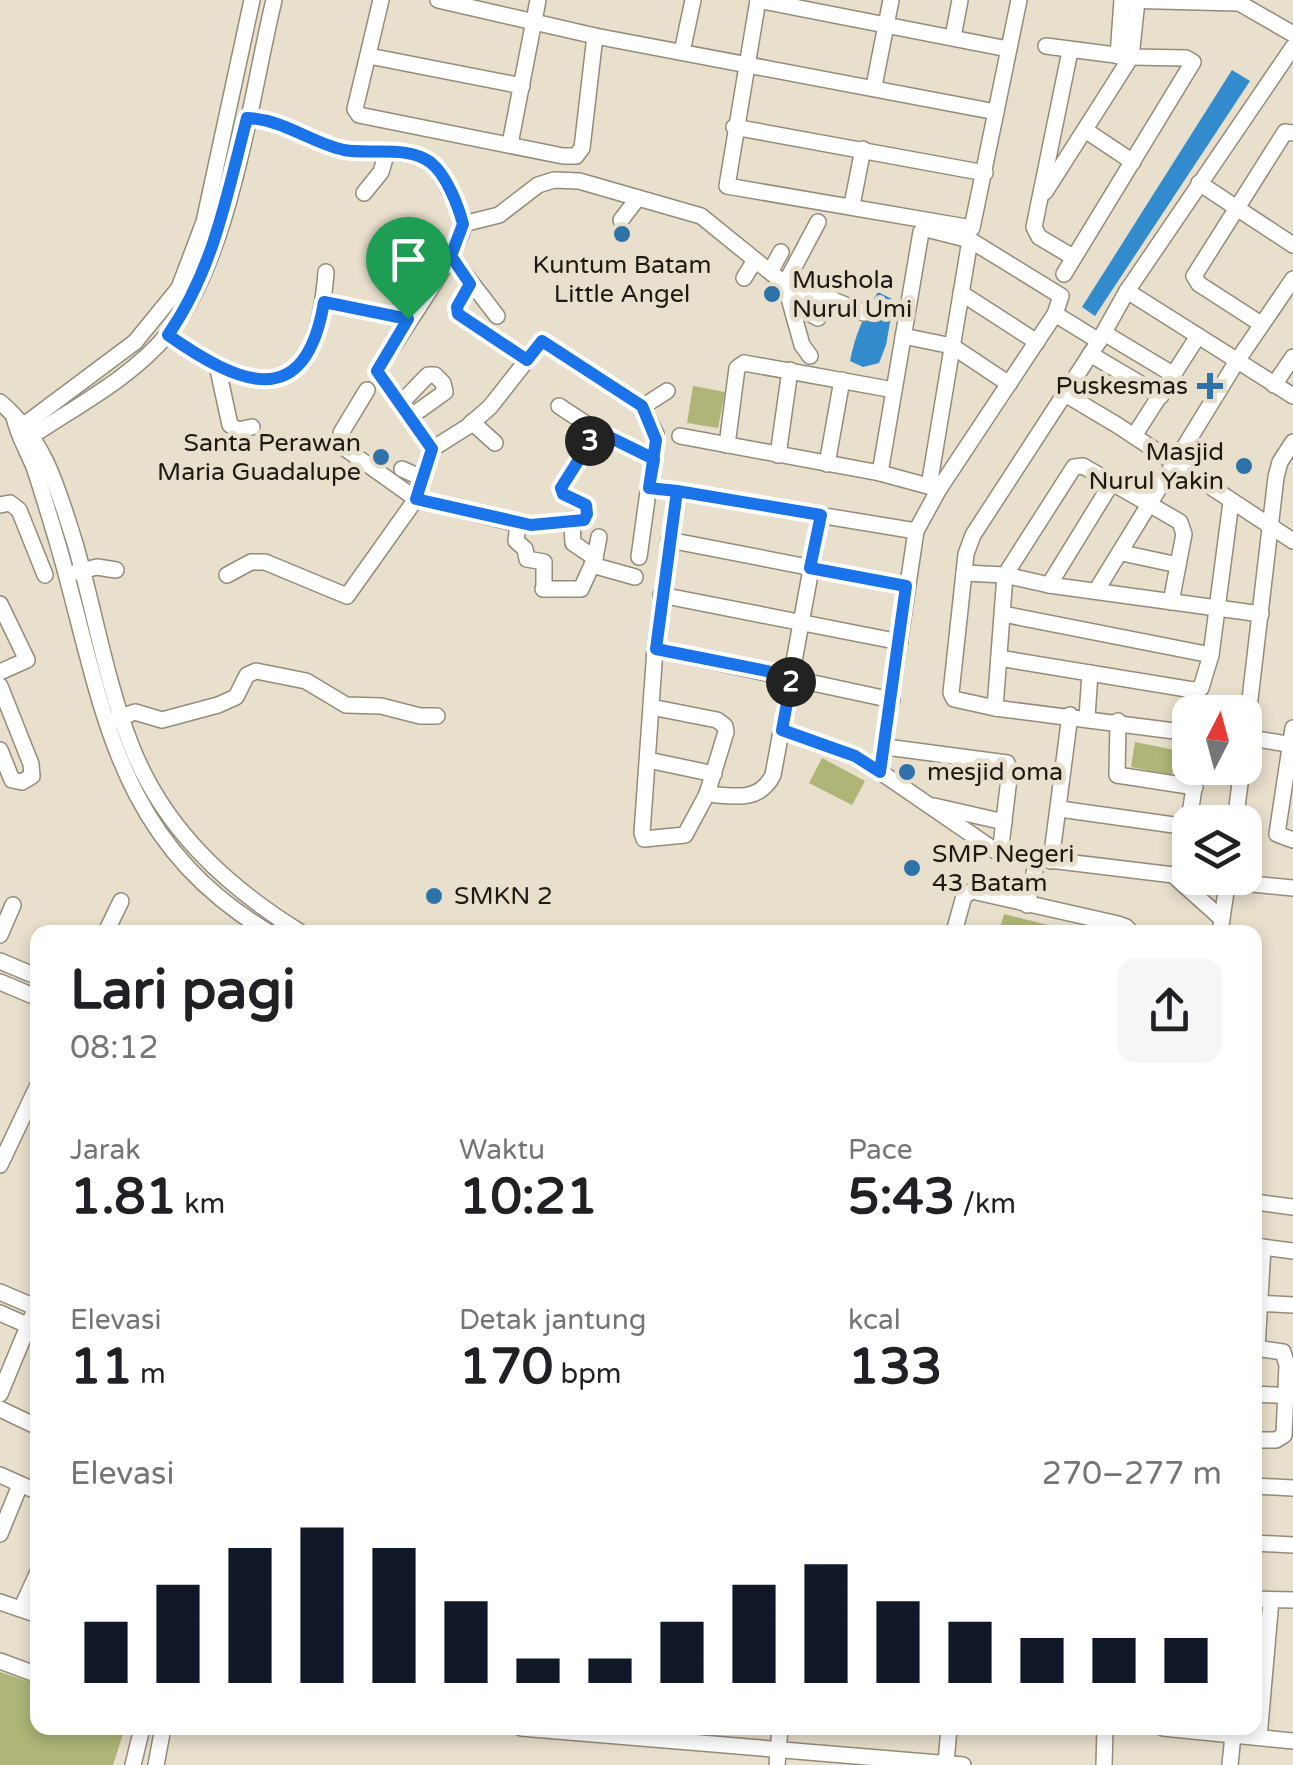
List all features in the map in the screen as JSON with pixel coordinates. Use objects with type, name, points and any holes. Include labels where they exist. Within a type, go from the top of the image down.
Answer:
[{"type":"street","points":[[22,429],[135,342],[179,288],[204,222],[252,0]]},
{"type":"street","points":[[22,429],[107,389],[168,335],[206,267],[224,214],[274,0]]},
{"type":"street","points":[[380,0],[355,109],[359,115],[563,156],[576,156],[582,148],[596,36]]},
{"type":"street","points":[[438,0],[596,36],[996,112]]},
{"type":"street","points":[[510,144],[538,0]]},
{"type":"street","points":[[682,52],[692,0]]},
{"type":"street","points":[[1008,49],[886,25],[820,6],[758,0],[734,127],[726,180],[729,187],[972,228],[1019,0]]},
{"type":"street","points":[[874,86],[891,0]]},
{"type":"street","points":[[952,37],[960,0]]},
{"type":"street","points":[[1125,56],[1122,0],[1235,2],[1293,34]]},
{"type":"street","points":[[1040,199],[1125,56],[1134,1]]},
{"type":"street","points":[[1046,46],[1125,56],[1186,58],[1194,66],[1064,274]]},
{"type":"street","points":[[1172,730],[960,701],[951,694],[964,573],[972,535],[1199,184],[1286,69],[1293,47]]},
{"type":"street","points":[[1070,51],[1035,232],[1073,257]]},
{"type":"street","points":[[241,52],[260,56]]},
{"type":"street","points":[[369,56],[522,86]]},
{"type":"street","points":[[247,118],[297,130],[342,150],[406,154],[431,162],[446,183],[463,224],[451,256],[377,371],[432,449]]},
{"type":"street","points":[[734,127],[985,173]]},
{"type":"street","points":[[1084,130],[1133,162]]},
{"type":"street","points":[[1261,324],[1194,278],[1195,271],[1239,209],[1285,132],[1293,132]]},
{"type":"street","points":[[852,205],[864,149]]},
{"type":"street","points":[[364,192],[381,172],[388,152]]},
{"type":"street","points":[[463,224],[499,215],[538,185],[554,180],[579,181],[704,218],[772,270],[799,297],[864,313]]},
{"type":"street","points":[[1199,184],[1293,244]]},
{"type":"street","points":[[621,220],[638,198]]},
{"type":"street","points":[[785,284],[818,222]]},
{"type":"street","points":[[880,473],[921,232],[926,229],[970,240],[1062,296],[1037,342],[934,488],[916,530],[880,772]]},
{"type":"street","points":[[934,488],[970,240]]},
{"type":"street","points":[[772,270],[781,252]]},
{"type":"street","points":[[451,256],[497,316]]},
{"type":"street","points":[[744,278],[755,260]]},
{"type":"street","points":[[168,335],[252,380],[284,376],[304,360],[313,346],[324,302],[326,272]]},
{"type":"street","points":[[1096,591],[1237,360],[1293,279]]},
{"type":"street","points":[[470,284],[457,307],[458,314],[527,360]]},
{"type":"street","points":[[1127,291],[1293,396]]},
{"type":"street","points":[[961,293],[1037,342]]},
{"type":"street","points":[[799,297],[801,309],[818,318]]},
{"type":"street","points":[[799,297],[802,344],[810,356]]},
{"type":"street","points":[[324,302],[408,319]]},
{"type":"street","points":[[1055,314],[1160,396]]},
{"type":"street","points":[[903,336],[952,346],[1009,384]]},
{"type":"street","points":[[1134,436],[1198,336]]},
{"type":"street","points":[[227,575],[250,562],[265,562],[347,596],[416,499],[432,449],[472,422],[498,398],[542,341],[642,406],[656,434],[639,557]]},
{"type":"street","points":[[1097,343],[1174,376]]},
{"type":"street","points":[[1274,385],[1293,357]]},
{"type":"street","points":[[727,445],[737,368],[750,363],[894,390]]},
{"type":"street","points":[[217,364],[230,425],[238,430],[252,427]]},
{"type":"street","points":[[778,455],[790,370]]},
{"type":"street","points":[[826,464],[842,380]]},
{"type":"street","points":[[367,390],[341,434],[343,447],[416,499],[518,524],[584,520],[588,508],[563,494],[561,486],[597,431]]},
{"type":"street","points":[[642,406],[667,390]]},
{"type":"street","points":[[1065,394],[1293,540]]},
{"type":"street","points":[[0,402],[22,429],[61,496],[130,744],[156,797],[196,850],[227,882],[290,925]]},
{"type":"street","points":[[559,406],[597,431],[654,459]]},
{"type":"street","points":[[472,422],[495,442]]},
{"type":"street","points":[[22,429],[122,770],[180,861],[221,901],[257,925]]},
{"type":"street","points":[[680,436],[880,473],[934,488]]},
{"type":"street","points":[[1251,695],[1270,526],[1293,442]]},
{"type":"street","points":[[994,708],[1005,574],[1074,467],[1083,466],[1175,518],[1182,527],[1184,534],[1170,602]]},
{"type":"street","points":[[402,468],[422,478]]},
{"type":"street","points":[[1050,585],[1111,484]]},
{"type":"street","points":[[649,488],[916,530]]},
{"type":"street","points":[[651,707],[722,722],[726,732],[707,794],[684,835],[644,838],[642,833],[651,707],[656,649],[677,491]]},
{"type":"street","points":[[1000,658],[1198,690],[1211,655],[1231,502]]},
{"type":"street","points":[[0,505],[10,503],[19,510],[45,575]]},
{"type":"street","points":[[707,794],[749,797],[766,788],[773,776],[821,515]]},
{"type":"street","points":[[572,522],[572,544],[594,562],[635,577]]},
{"type":"street","points":[[518,524],[516,541],[525,549],[527,559],[542,560],[545,564],[543,589],[580,589],[594,562],[598,538]]},
{"type":"street","points":[[670,540],[906,586]]},
{"type":"street","points":[[1122,553],[1178,565]]},
{"type":"street","points":[[66,575],[102,567],[116,570]]},
{"type":"street","points":[[964,573],[1005,574],[1050,585],[1261,614]]},
{"type":"street","points":[[662,595],[900,642]]},
{"type":"street","points":[[0,604],[27,660],[0,672]]},
{"type":"street","points":[[1003,614],[1211,655]]},
{"type":"street","points":[[656,649],[892,700]]},
{"type":"street","points":[[105,721],[135,712],[162,720],[218,705],[236,696],[247,674],[256,672],[306,681],[346,705],[381,706],[437,716]]},
{"type":"street","points":[[1027,905],[1060,809],[1090,673]]},
{"type":"street","points":[[0,686],[32,764],[32,776],[22,782],[12,780],[0,750]]},
{"type":"street","points":[[1118,721],[1116,775],[1195,788]]},
{"type":"street","points":[[782,730],[855,756],[1000,854],[1172,875]]},
{"type":"street","points":[[1262,739],[1292,739],[1277,834],[1293,840]]},
{"type":"street","points":[[886,747],[1002,760],[1010,770],[1000,854]]},
{"type":"street","points":[[648,760],[714,774]]},
{"type":"street","points":[[1060,809],[1188,827],[1195,785]]},
{"type":"street","points":[[922,803],[1004,822]]},
{"type":"street","points":[[1262,884],[1293,888]]},
{"type":"street","points":[[956,925],[969,890],[1121,925]]},
{"type":"street","points":[[1198,895],[1220,925]]},
{"type":"street","points":[[1221,925],[1225,895]]},
{"type":"street","points":[[109,925],[121,901]]},
{"type":"street","points":[[0,935],[13,905]]},
{"type":"street","points":[[0,961],[30,974]]},
{"type":"street","points":[[0,982],[30,995]]},
{"type":"street","points":[[0,1165],[30,1101]]},
{"type":"street","points":[[1262,1203],[1293,1207]]},
{"type":"street","points":[[1262,1247],[1293,1251]]},
{"type":"street","points":[[0,1292],[30,1303]]},
{"type":"street","points":[[1262,1303],[1293,1305]]},
{"type":"street","points":[[0,1313],[29,1337],[0,1394]]},
{"type":"street","points":[[1262,1349],[1286,1354],[1289,1396],[1284,1436],[1262,1440]]},
{"type":"street","points":[[1262,1394],[1289,1396]]},
{"type":"street","points":[[0,1409],[30,1423]]},
{"type":"street","points":[[0,1476],[30,1488]]},
{"type":"street","points":[[0,1534],[20,1484]]},
{"type":"street","points":[[1262,1486],[1293,1488]]},
{"type":"street","points":[[1262,1543],[1293,1545]]},
{"type":"street","points":[[20,1609],[30,1588]]},
{"type":"street","points":[[1263,1600],[1293,1600]]},
{"type":"street","points":[[0,1602],[30,1613]]},
{"type":"street","points":[[0,1661],[30,1672]]},
{"type":"street","points":[[132,1765],[140,1735]]},
{"type":"street","points":[[156,1765],[162,1735]]},
{"type":"street","points":[[605,1735],[778,1758],[963,1765]]},
{"type":"street","points":[[946,1764],[948,1735]]},
{"type":"street","points":[[1104,1765],[1105,1735]]},
{"type":"street","points":[[1230,1765],[1233,1735],[1293,1741]]},
{"type":"green space","points":[[693,386],[725,392],[718,428],[687,423]]},
{"type":"green space","points":[[1135,742],[1172,749],[1172,775],[1131,767]]},
{"type":"green space","points":[[822,758],[865,781],[852,805],[809,783]]},
{"type":"green space","points":[[1004,914],[1049,925],[1001,925]]},
{"type":"green space","points":[[0,1672],[30,1682],[30,1735],[123,1735],[113,1765],[0,1765]]},
{"type":"water","points":[[1232,70],[1250,81],[1095,316],[1082,307]]},
{"type":"water","points":[[878,292],[894,300],[886,345],[879,363],[863,367],[850,361],[861,325]]},
{"type":"place","name":"Kuntum Batam Little Angel","points":[[622,234]]},
{"type":"place","name":"Mushola Nurul Umi","points":[[772,294]]},
{"type":"place","name":"Puskesmas","points":[[1210,386]]},
{"type":"place","name":"Santa Perawan Maria Guadalupe","points":[[381,457]]},
{"type":"place","name":"Masjid Nurul Yakin","points":[[1244,466]]},
{"type":"place","name":"mesjid oma","points":[[907,772]]},
{"type":"place","name":"SMP Negeri 43 Batam","points":[[912,868]]},
{"type":"place","name":"SMKN 2","points":[[434,896]]},
{"type":"route","points":[[408,319],[324,302],[318,332],[304,360],[284,376],[262,381],[198,356],[168,335],[206,267],[224,214],[247,118],[260,118],[297,130],[342,150],[394,152],[431,162],[446,183],[463,224],[451,256],[470,284],[457,307],[458,314],[527,360],[542,341],[630,396],[642,406],[656,434],[654,459],[649,488],[677,491],[656,649],[792,676],[782,730],[855,756],[880,772],[906,586],[810,568],[821,515],[677,491],[664,489],[649,488],[654,459],[597,431],[561,488],[563,494],[586,505],[584,520],[518,524],[416,499],[432,449],[377,371],[408,319]]}]
